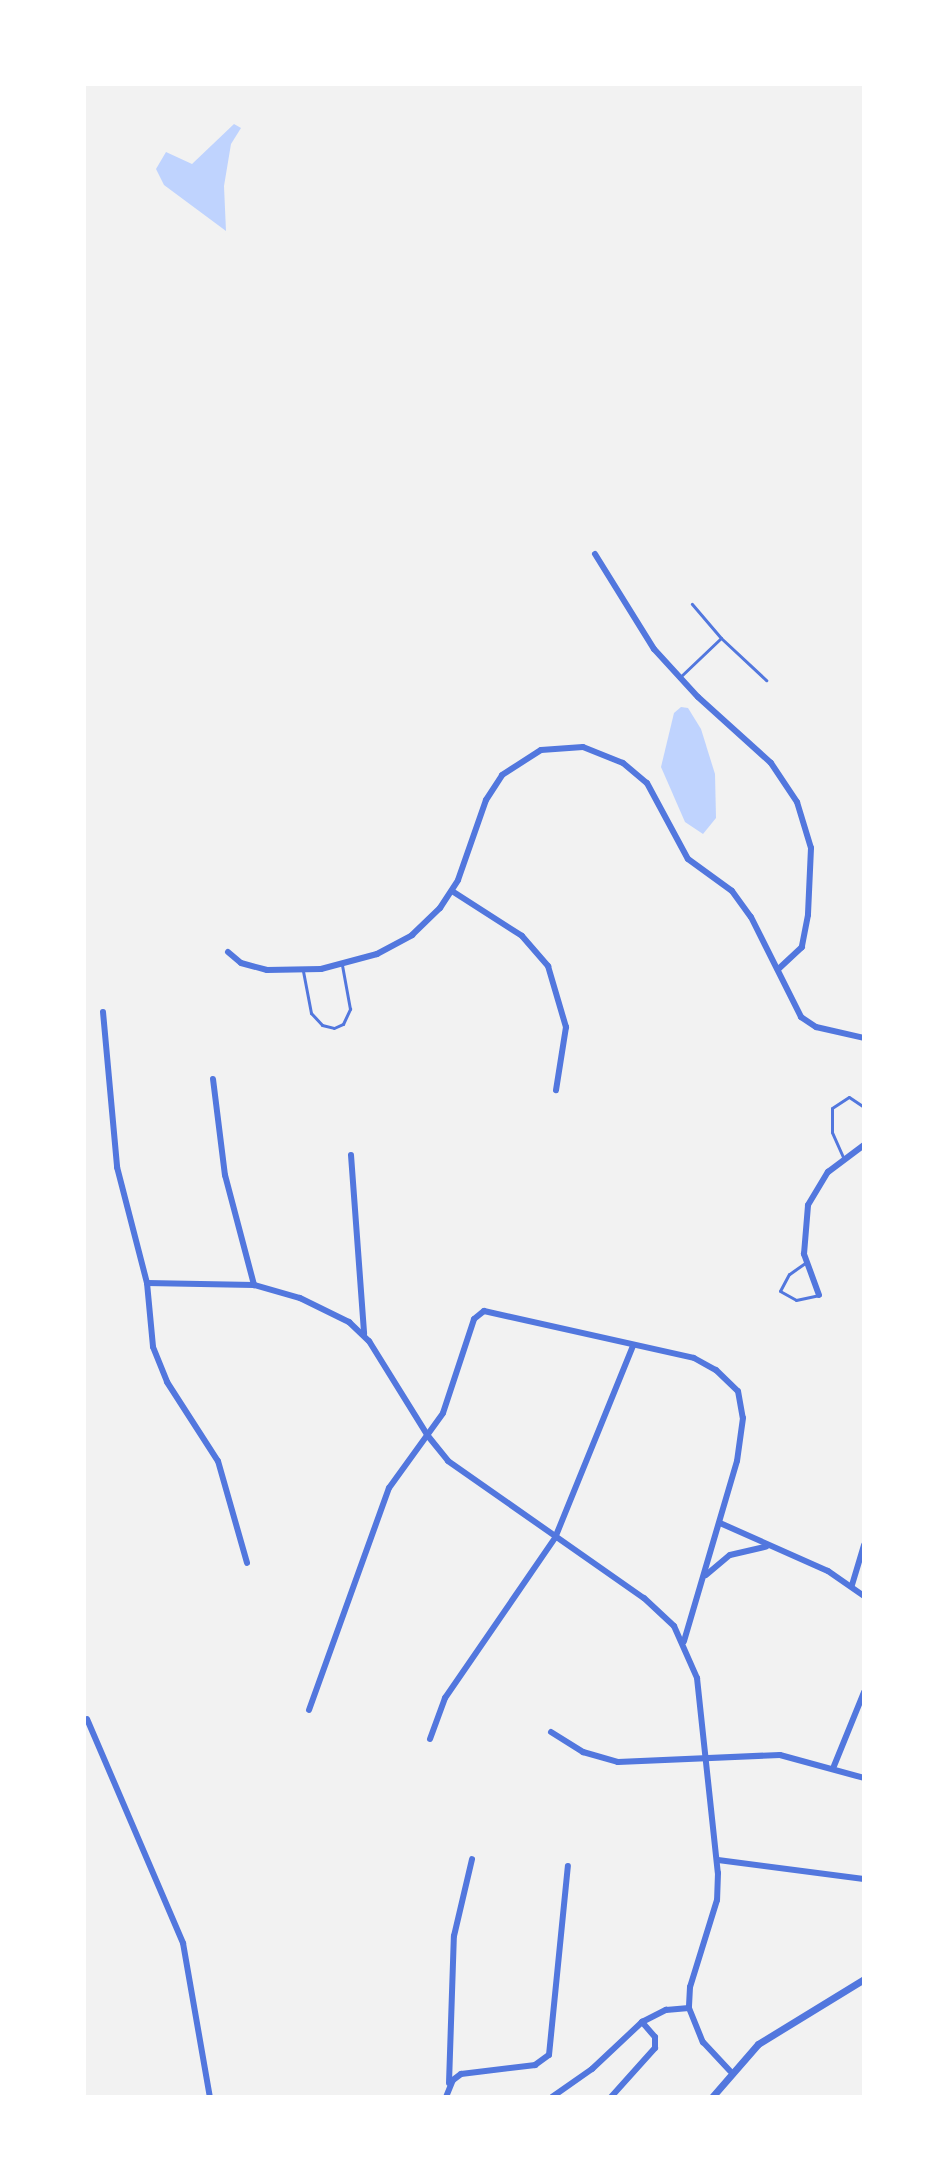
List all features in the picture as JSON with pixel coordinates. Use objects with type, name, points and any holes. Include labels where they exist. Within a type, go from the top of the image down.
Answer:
[{"type":"street","points":[[595,554],[639,628],[679,678],[771,763],[802,814],[811,860],[805,936],[798,953],[778,969]]},
{"type":"street","points":[[228,952],[255,968],[303,970],[342,965],[412,935],[452,891],[490,791],[509,768],[557,746],[595,750],[623,763],[647,783],[667,812],[683,853],[732,891],[778,969],[789,1000],[808,1023],[864,1038]]},
{"type":"street","points":[[452,891],[522,936],[548,966],[566,1027],[556,1090]]},
{"type":"street","points":[[103,1012],[117,1167],[147,1283],[157,1359],[214,1452],[247,1563]]},
{"type":"street","points":[[213,1079],[225,1175],[254,1285]]},
{"type":"street","points":[[819,1295],[805,1263],[808,1205],[823,1178],[843,1157],[864,1145]]},
{"type":"street","points":[[351,1155],[364,1334]]},
{"type":"street","points":[[147,1283],[196,1280],[254,1285],[309,1301],[364,1334],[428,1436],[448,1461],[656,1608],[684,1641],[697,1678],[718,1860],[717,1900],[690,1987],[689,2008],[703,2042],[730,2071]]},
{"type":"street","points":[[309,1710],[389,1488],[428,1436],[455,1386],[479,1312],[700,1361],[738,1391],[742,1433],[720,1523],[684,1641]]},
{"type":"street","points":[[430,1739],[445,1698],[555,1538],[633,1346]]},
{"type":"street","points":[[720,1523],[852,1585],[864,1596]]},
{"type":"street","points":[[852,1585],[864,1545]]},
{"type":"street","points":[[702,1583],[730,1555],[774,1548]]},
{"type":"street","points":[[834,1766],[864,1692]]},
{"type":"street","points":[[87,1719],[183,1943],[210,2097]]},
{"type":"street","points":[[551,1732],[583,1752],[618,1762],[780,1755],[834,1766],[864,1778]]},
{"type":"street","points":[[446,2097],[449,2087],[454,1936],[472,1859]]},
{"type":"street","points":[[718,1860],[864,1879]]},
{"type":"street","points":[[449,2087],[461,2074],[535,2065],[549,2055],[568,1866]]},
{"type":"street","points":[[712,2097],[730,2071],[772,2033],[864,1979]]},
{"type":"street","points":[[552,2097],[592,2069],[642,2022],[660,2012],[689,2008]]},
{"type":"street","points":[[611,2097],[655,2048],[655,2037],[642,2022]]},
{"type":"lane","points":[[692,604],[721,638],[766,680]]},
{"type":"lane","points":[[679,678],[721,638]]},
{"type":"lane","points":[[303,970],[311,1013],[318,1023],[334,1028],[343,1024],[350,1009],[342,965]]},
{"type":"lane","points":[[843,1157],[832,1132],[832,1108],[849,1097],[864,1107]]},
{"type":"lane","points":[[805,1263],[789,1274],[780,1291],[796,1300],[819,1295]]},
{"type":"water","points":[[234,124],[241,128],[231,144],[224,186],[226,231],[164,185],[156,169],[166,152],[192,164]]},
{"type":"water","points":[[681,707],[688,708],[701,729],[715,774],[716,818],[703,834],[685,822],[661,767],[674,713]]}]
